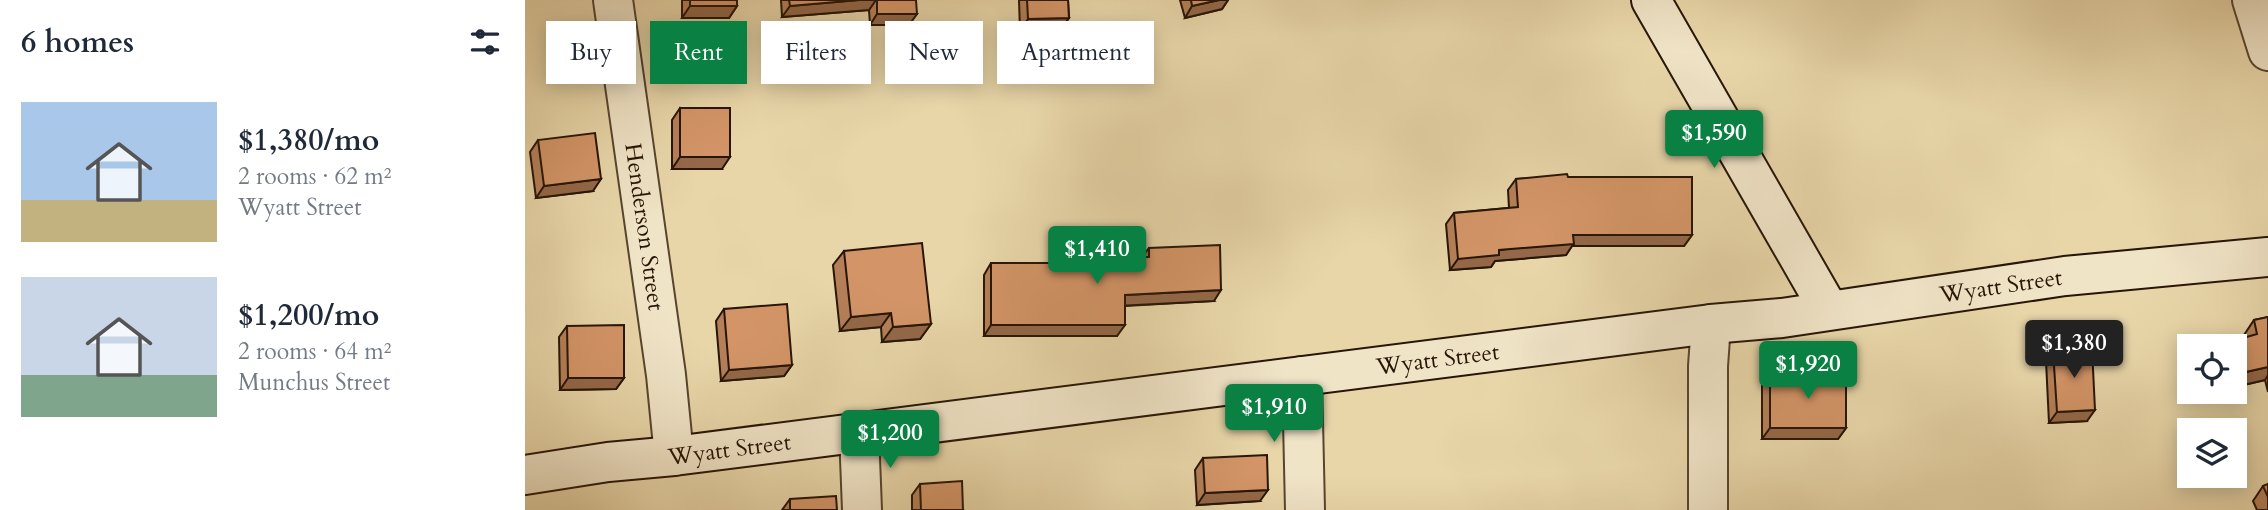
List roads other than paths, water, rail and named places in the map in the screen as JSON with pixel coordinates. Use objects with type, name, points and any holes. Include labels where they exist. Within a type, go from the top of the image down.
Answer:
[{"type":"street","name":"Henderson Street","points":[[613,0],[666,375],[674,456]]},
{"type":"street","points":[[1651,0],[1829,310]]},
{"type":"street","points":[[2252,0],[2268,51]]},
{"type":"street","name":"Wyatt Street","points":[[525,475],[608,462],[674,456],[1711,324],[1782,318],[2065,276],[2268,257]]},
{"type":"street","points":[[1709,510],[1708,366],[1711,324]]},
{"type":"street","points":[[1302,376],[1305,510]]},
{"type":"street","points":[[859,432],[862,510]]}]
